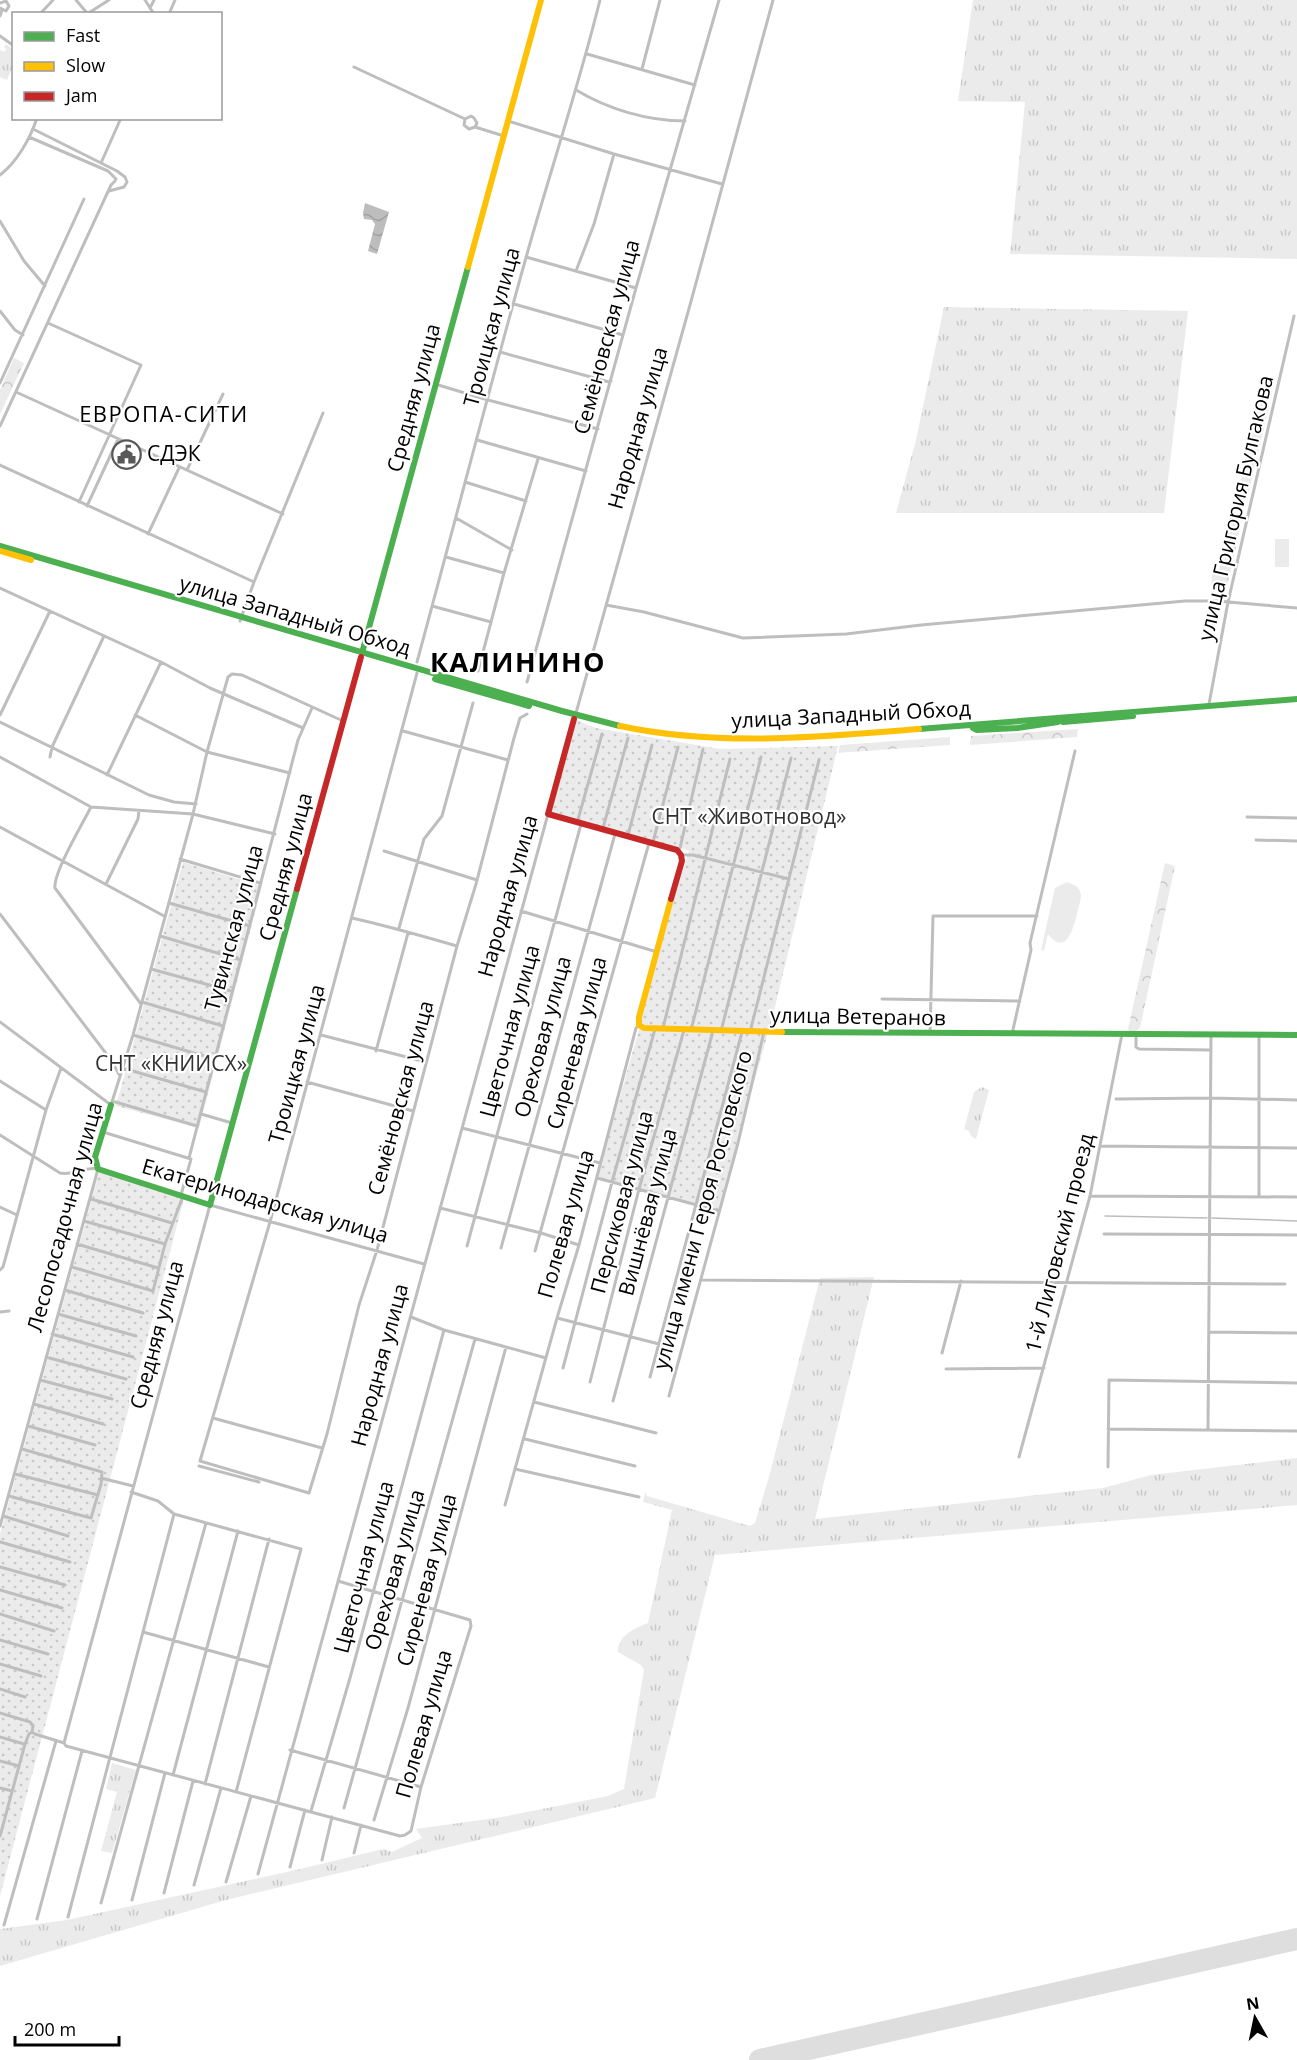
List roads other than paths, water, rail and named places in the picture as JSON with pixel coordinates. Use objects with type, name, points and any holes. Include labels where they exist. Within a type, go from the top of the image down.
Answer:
[{"type":"main road","name":"Средняя улица","points":[[210,1205],[541,0]]},
{"type":"main road","name":"улица Западный Обход","points":[[0,546],[362,655],[417,674],[575,717],[668,738],[750,742],[848,738],[1297,701]]},
{"type":"main road","name":"улица Западный Обход","points":[[0,550],[362,655],[373,656],[575,717],[657,732],[711,738],[802,738],[1297,701]]},
{"type":"main road","points":[[350,650],[365,644],[373,656]]},
{"type":"main road","name":"Народная улица","points":[[548,814],[575,717]]},
{"type":"main road","points":[[548,814],[679,852]]},
{"type":"main road","name":"Полевая улица","points":[[639,1025],[639,1017],[682,861],[679,852]]},
{"type":"main road","points":[[639,1025],[644,1028],[663,1030],[746,1032]]},
{"type":"main road","name":"улица Ветеранов","points":[[746,1032],[1297,1035]]},
{"type":"main road","name":"улица Ветеранов","points":[[746,1032],[1122,1034]]},
{"type":"main road","name":"Лесопосадочная улица","points":[[98,1169],[95,1157],[112,1103]]},
{"type":"main road","name":"Екатеринодарская улица","points":[[98,1169],[210,1205]]},
{"type":"street","points":[[0,3],[6,0],[9,7],[6,11],[1,9],[0,16]]},
{"type":"street","points":[[42,12],[53,0]]},
{"type":"street","points":[[76,0],[86,12]]},
{"type":"street","points":[[89,12],[109,0]]},
{"type":"street","points":[[145,0],[153,12]]},
{"type":"street","points":[[150,8],[154,0]]},
{"type":"street","name":"Троицкая улица","points":[[417,662],[526,257],[587,54],[600,0]]},
{"type":"street","points":[[642,69],[660,0]]},
{"type":"street","name":"Семёновская улица","points":[[527,682],[636,288],[719,0]]},
{"type":"street","name":"Народная улица","points":[[575,717],[772,0]]},
{"type":"street","points":[[587,54],[695,85]]},
{"type":"street","points":[[354,67],[465,119],[474,118],[477,123],[475,127]]},
{"type":"street","points":[[576,90],[631,113],[685,121]]},
{"type":"street","points":[[465,119],[466,128],[475,127],[504,136]]},
{"type":"street","points":[[0,175],[7,170],[29,137],[36,120]]},
{"type":"street","points":[[101,163],[120,120]]},
{"type":"street","points":[[508,121],[722,184]]},
{"type":"street","points":[[33,129],[117,171],[124,177],[127,182],[124,187],[108,191]]},
{"type":"street","points":[[29,137],[108,171],[116,179],[118,188]]},
{"type":"street","points":[[576,271],[594,224],[614,154]]},
{"type":"street","points":[[0,426],[108,191],[116,179],[124,177]]},
{"type":"street","points":[[0,383],[84,199]]},
{"type":"street","points":[[0,221],[24,261],[45,286]]},
{"type":"street","points":[[526,257],[636,288]]},
{"type":"street","points":[[514,304],[623,335]]},
{"type":"street","points":[[0,311],[15,330],[23,335]]},
{"type":"street","name":"улица Григория Булгакова","points":[[1208,706],[1228,602],[1294,316]]},
{"type":"street","points":[[48,323],[141,365],[79,502]]},
{"type":"street","points":[[500,352],[611,381]]},
{"type":"street","points":[[435,384],[598,429]]},
{"type":"street","points":[[16,392],[283,514]]},
{"type":"street","points":[[187,470],[223,394]]},
{"type":"street","points":[[241,619],[323,413]]},
{"type":"street","points":[[87,506],[118,439]]},
{"type":"street","points":[[477,440],[586,471]]},
{"type":"street","points":[[478,671],[538,459]]},
{"type":"street","points":[[0,465],[254,582]]},
{"type":"street","points":[[148,534],[179,467]]},
{"type":"street","points":[[465,482],[526,501]]},
{"type":"street","points":[[456,518],[512,550]]},
{"type":"street","points":[[446,557],[504,573]]},
{"type":"street","points":[[0,588],[161,662],[210,688],[303,728]]},
{"type":"street","points":[[606,605],[644,612],[743,638],[846,634],[1185,601],[1297,608]]},
{"type":"street","points":[[432,606],[491,622]]},
{"type":"street","points":[[0,715],[50,611]]},
{"type":"street","points":[[50,757],[52,747],[104,636]]},
{"type":"street","points":[[107,775],[161,662]]},
{"type":"street","name":"Лесопосадочная улица","points":[[112,1103],[133,1035],[196,804],[207,752],[228,677],[232,674],[242,675],[312,708]]},
{"type":"street","name":"Троицкая улица","points":[[200,1463],[270,1222],[417,674]]},
{"type":"street","points":[[399,928],[424,839],[442,816],[473,703]]},
{"type":"street","points":[[312,708],[344,721]]},
{"type":"street","name":"Тувинская улица","points":[[72,1267],[153,1291],[165,1244],[182,1196],[231,991],[290,773],[303,728],[312,708]]},
{"type":"street","name":"Семёновская улица","points":[[200,1463],[309,1493],[359,1305],[377,1250],[508,760],[520,718],[527,714]]},
{"type":"street","points":[[135,715],[207,752],[290,773]]},
{"type":"street","points":[[0,722],[148,795],[174,802],[196,804]]},
{"type":"street","points":[[403,730],[508,760]]},
{"type":"street","name":"Цветочная улица","points":[[467,1246],[498,1138],[602,734]]},
{"type":"street","points":[[602,830],[628,738]]},
{"type":"street","points":[[627,837],[652,745]]},
{"type":"street","points":[[651,844],[678,747]]},
{"type":"street","points":[[704,750],[679,852],[789,879]]},
{"type":"street","points":[[1012,1034],[1075,751]]},
{"type":"street","points":[[0,757],[91,807],[193,814],[275,834]]},
{"type":"street","points":[[692,1030],[760,757]]},
{"type":"street","points":[[721,1031],[791,758]]},
{"type":"street","points":[[663,1030],[730,759]]},
{"type":"street","points":[[650,1377],[696,1204],[789,879],[819,760]]},
{"type":"street","points":[[91,807],[54,883],[55,888],[141,1003],[223,1026]]},
{"type":"street","points":[[106,884],[138,819],[139,811]]},
{"type":"street","name":"Народная улица","points":[[277,1802],[548,814]]},
{"type":"street","points":[[1247,817],[1297,818]]},
{"type":"street","points":[[0,828],[164,916]]},
{"type":"street","name":"Ореховая улица","points":[[501,1248],[615,834]]},
{"type":"street","points":[[1256,840],[1297,841]]},
{"type":"street","name":"Сиреневая улица","points":[[535,1251],[620,942],[651,844]]},
{"type":"street","points":[[384,851],[477,880]]},
{"type":"street","points":[[180,859],[260,883]]},
{"type":"street","points":[[169,903],[250,926]]},
{"type":"street","points":[[521,911],[657,952]]},
{"type":"street","points":[[0,914],[102,1048],[120,1076]]},
{"type":"street","points":[[930,1034],[933,915],[1037,916]]},
{"type":"street","points":[[352,918],[399,928],[408,933],[457,946]]},
{"type":"street","points":[[375,1051],[408,933]]},
{"type":"street","points":[[160,936],[241,960]]},
{"type":"street","points":[[150,969],[231,991]]},
{"type":"street","points":[[882,999],[1020,1001]]},
{"type":"street","points":[[0,1022],[112,1103],[198,1126]]},
{"type":"street","name":"Полевая улица","points":[[506,1505],[579,1245],[636,1028],[639,1025]]},
{"type":"street","points":[[563,1368],[655,1029]]},
{"type":"street","name":"Персиковая улица","points":[[590,1382],[639,1189],[684,1030]]},
{"type":"street","name":"Вишнёвая улица","points":[[613,1401],[712,1031]]},
{"type":"street","name":"улица имени Героя Ростовского","points":[[669,1396],[738,1143],[764,1032]]},
{"type":"street","name":"1-й Лиговский проезд","points":[[1019,1457],[1090,1196],[1122,1034]]},
{"type":"street","points":[[1208,1429],[1211,1034]]},
{"type":"street","points":[[133,1035],[214,1059]]},
{"type":"street","points":[[321,1035],[375,1051],[426,1062]]},
{"type":"street","points":[[1136,1035],[1136,1047],[1139,1049],[1211,1050]]},
{"type":"street","points":[[1259,1035],[1259,1196]]},
{"type":"street","points":[[0,1270],[3,1267],[46,1110],[61,1067]]},
{"type":"street","points":[[122,1068],[206,1092]]},
{"type":"street","points":[[0,1080],[46,1110]]},
{"type":"street","points":[[307,1082],[413,1111]]},
{"type":"street","points":[[1116,1099],[1297,1100]]},
{"type":"street","points":[[201,1114],[232,1123]]},
{"type":"street","points":[[462,1128],[600,1163]]},
{"type":"street","points":[[103,1132],[190,1159]]},
{"type":"street","points":[[0,1135],[34,1158],[65,1174],[90,1167],[98,1169]]},
{"type":"street","points":[[1100,1146],[1297,1148]]},
{"type":"street","name":"Лесопосадочная улица","points":[[0,1526],[98,1169]]},
{"type":"street","points":[[597,1178],[719,1211]]},
{"type":"street","points":[[1090,1196],[1297,1197]]},
{"type":"street","points":[[91,1199],[172,1223]]},
{"type":"street","name":"Екатеринодарская улица","points":[[210,1205],[424,1264]]},
{"type":"street","name":"Средняя улица","points":[[64,1743],[210,1205]]},
{"type":"street","points":[[0,1207],[18,1215]]},
{"type":"street","points":[[440,1208],[541,1233],[579,1245]]},
{"type":"street","points":[[84,1221],[165,1244]]},
{"type":"street","name":"1-й Лиговский проезд","points":[[1104,1234],[1297,1235]]},
{"type":"street","points":[[77,1244],[158,1268]]},
{"type":"street","points":[[702,1280],[1285,1284]]},
{"type":"street","points":[[942,1353],[961,1281]]},
{"type":"street","points":[[65,1290],[143,1312]]},
{"type":"street","points":[[0,1312],[9,1311]]},
{"type":"street","points":[[58,1314],[136,1336]]},
{"type":"street","points":[[411,1317],[444,1330],[546,1358]]},
{"type":"street","points":[[557,1318],[660,1344]]},
{"type":"street","name":"Цветочная улица","points":[[311,1811],[350,1678],[444,1330]]},
{"type":"street","points":[[1209,1332],[1297,1333]]},
{"type":"street","points":[[52,1334],[133,1357]]},
{"type":"street","name":"Ореховая улица","points":[[344,1808],[475,1339]]},
{"type":"street","name":"Сиреневая улица","points":[[374,1820],[408,1708],[506,1347]]},
{"type":"street","points":[[46,1357],[126,1379]]},
{"type":"street","points":[[946,1369],[1044,1368]]},
{"type":"street","points":[[40,1380],[112,1399]]},
{"type":"street","points":[[1108,1467],[1109,1380],[1297,1383]]},
{"type":"street","points":[[534,1402],[656,1433]]},
{"type":"street","points":[[34,1404],[104,1424]]},
{"type":"street","points":[[213,1418],[322,1448]]},
{"type":"street","points":[[28,1426],[95,1445]]},
{"type":"street","points":[[1108,1429],[1297,1431]]},
{"type":"street","points":[[525,1439],[635,1466]]},
{"type":"street","points":[[9,1496],[92,1518],[102,1472],[22,1449]]},
{"type":"street","points":[[200,1463],[259,1482]]},
{"type":"street","points":[[515,1469],[639,1497]]},
{"type":"street","points":[[15,1474],[98,1495]]},
{"type":"street","points":[[101,1478],[132,1486]]},
{"type":"street","points":[[131,1492],[158,1501],[174,1514],[301,1549],[236,1792]]},
{"type":"street","points":[[68,1917],[174,1514]]},
{"type":"street","points":[[3,1516],[68,1536]]},
{"type":"street","points":[[101,1903],[206,1523]]},
{"type":"street","points":[[173,1775],[238,1531]]},
{"type":"street","points":[[205,1784],[269,1539]]},
{"type":"street","points":[[0,1542],[70,1562]]},
{"type":"street","points":[[0,1567],[65,1585]]},
{"type":"street","points":[[338,1581],[434,1609]]},
{"type":"street","points":[[0,1590],[62,1608]]},
{"type":"street","name":"Полевая улица","points":[[361,1825],[400,1836],[411,1831],[421,1787],[471,1626],[470,1620],[434,1609]]},
{"type":"street","points":[[0,1614],[54,1631]]},
{"type":"street","points":[[142,1632],[269,1667]]},
{"type":"street","points":[[0,1640],[48,1654]]},
{"type":"street","points":[[0,1664],[41,1676]]},
{"type":"street","points":[[0,1689],[25,1697]]},
{"type":"street","points":[[0,1713],[30,1722],[33,1726],[25,1744],[0,1836]]},
{"type":"street","points":[[32,1732],[82,1751],[361,1825],[354,1853]]},
{"type":"street","points":[[0,1737],[25,1744]]},
{"type":"street","points":[[4,1925],[56,1741]]},
{"type":"street","points":[[290,1750],[421,1787]]},
{"type":"street","points":[[37,1918],[82,1751]]},
{"type":"street","points":[[0,1761],[19,1766]]},
{"type":"street","points":[[132,1900],[165,1773]]},
{"type":"street","points":[[164,1893],[193,1781]]},
{"type":"street","points":[[0,1788],[12,1791]]},
{"type":"street","points":[[194,1885],[221,1788]]},
{"type":"street","points":[[226,1882],[251,1796]]},
{"type":"street","points":[[258,1874],[277,1802]]},
{"type":"street","points":[[290,1868],[305,1810]]},
{"type":"street","points":[[0,1811],[6,1813]]},
{"type":"street","points":[[322,1860],[332,1817]]},
{"type":"water","points":[[365,203],[389,212],[377,254],[368,251],[375,224],[372,220],[364,219]]},
{"type":"waterway","points":[[1105,1216],[1207,1218]]},
{"type":"waterway","points":[[1212,1218],[1297,1221]]},
{"type":"place","name":"СДЭК","points":[[126,454]]},
{"type":"district","name":"ЕВРОПА-СИТИ","points":[[164,414]]},
{"type":"district","name":"КАЛИНИНО","points":[[518,663]]},
{"type":"park label","name":"СНТ «Животновод»","points":[[749,817]]},
{"type":"park label","name":"СНТ «КНИИСХ»","points":[[171,1064]]}]
